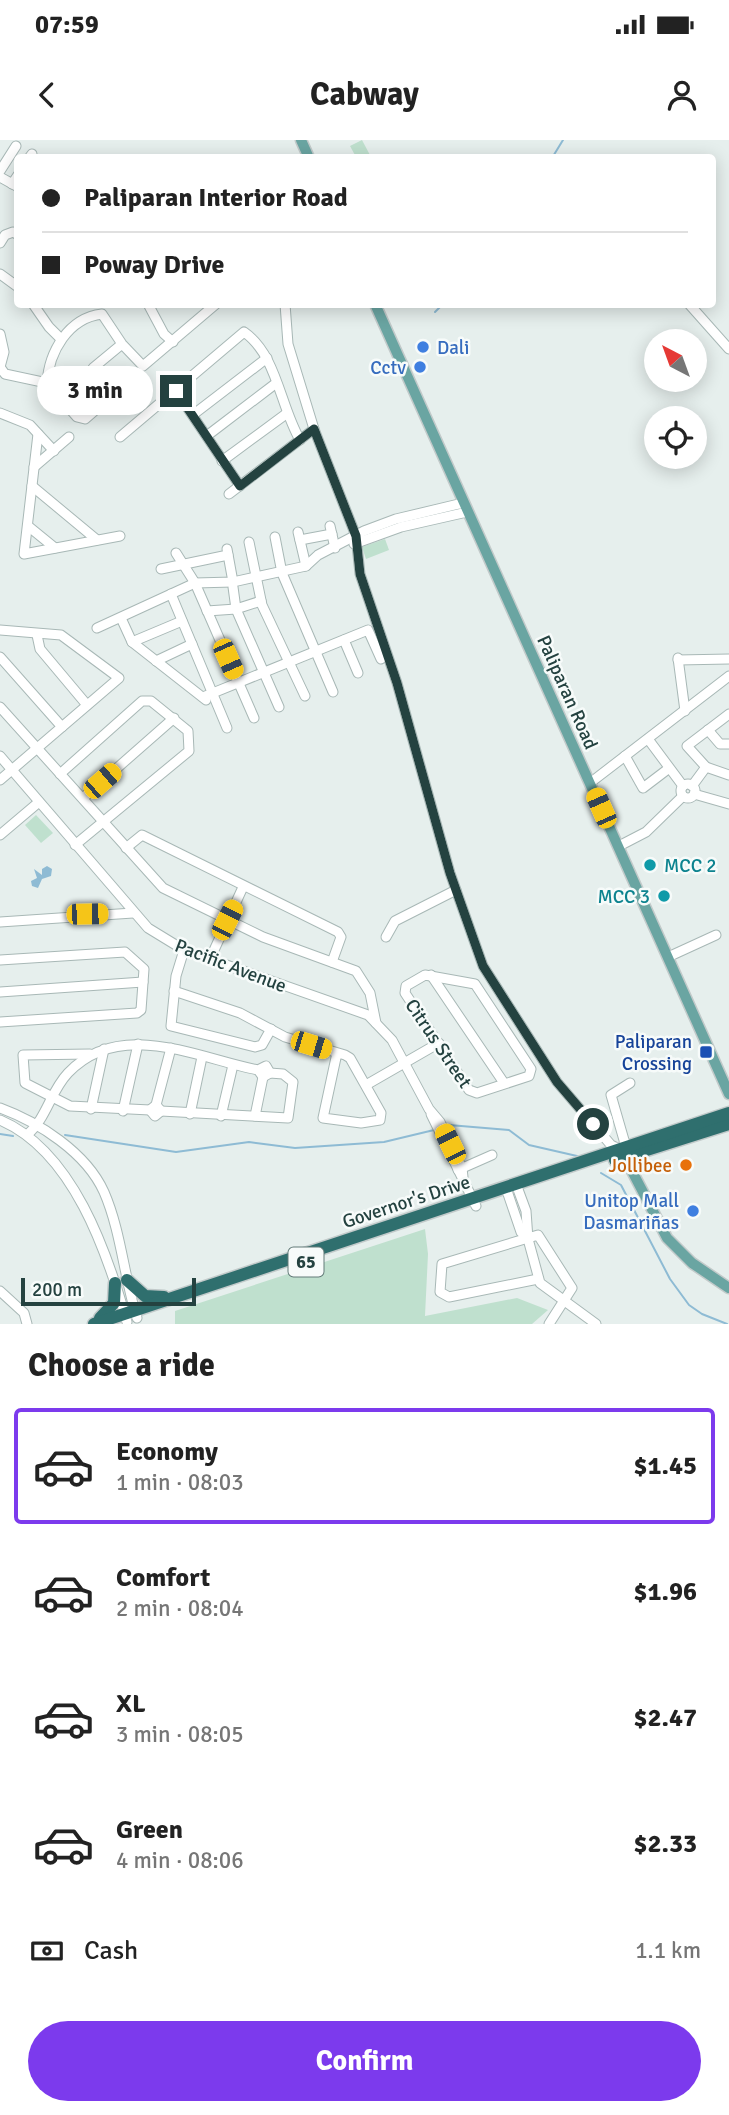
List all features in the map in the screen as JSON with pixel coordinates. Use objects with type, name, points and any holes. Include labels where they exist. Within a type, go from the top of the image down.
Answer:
[{"type":"highway","name":"Governor's Drive","points":[[93,1324],[129,1317],[474,1203],[729,1113]]},
{"type":"highway","name":"Governor's Drive","points":[[624,1151],[729,1124]]},
{"type":"highway","name":"Governor's Drive","points":[[129,1317],[182,1295],[474,1203]]},
{"type":"highway","points":[[93,1324],[112,1307],[121,1282],[149,1297],[182,1295]]},
{"type":"main road","name":"Paliparan Road","points":[[376,308],[729,1094]]},
{"type":"main road","points":[[624,1151],[667,1238],[692,1263],[729,1288]]},
{"type":"street","points":[[0,171],[16,146]]},
{"type":"street","points":[[0,243],[5,235],[14,233]]},
{"type":"street","points":[[36,308],[61,339]]},
{"type":"street","points":[[150,308],[164,334],[173,342]]},
{"type":"street","points":[[47,383],[51,357],[61,339],[83,320],[102,314],[122,344],[143,366],[211,308]]},
{"type":"street","points":[[285,308],[288,344],[314,429],[356,540],[360,574],[397,683],[456,890],[483,966],[557,1082],[611,1145],[624,1151]]},
{"type":"street","points":[[693,308],[729,349]]},
{"type":"street","points":[[120,437],[244,332],[267,358],[286,414],[300,440]]},
{"type":"street","points":[[0,334],[4,352],[1,367],[5,374],[47,383],[77,417],[85,419],[108,399],[109,394],[93,374],[93,368],[122,344]]},
{"type":"street","points":[[194,414],[267,358]]},
{"type":"street","points":[[208,435],[275,384]]},
{"type":"street","points":[[176,391],[240,486]]},
{"type":"street","points":[[0,413],[22,420],[54,451]]},
{"type":"street","points":[[222,461],[286,414]]},
{"type":"street","points":[[229,494],[314,429]]},
{"type":"street","points":[[38,435],[24,554],[120,536]]},
{"type":"street","points":[[34,467],[69,437]]},
{"type":"street","points":[[32,486],[97,540]]},
{"type":"street","points":[[97,628],[195,583],[233,585],[282,573],[306,566],[318,555],[356,540],[396,519],[425,517],[465,508]]},
{"type":"street","points":[[27,526],[55,548]]},
{"type":"street","points":[[306,566],[299,536],[331,530],[335,548]]},
{"type":"street","points":[[275,537],[282,573],[333,692]]},
{"type":"street","points":[[250,542],[261,601],[304,696]]},
{"type":"street","points":[[161,569],[227,552],[236,609],[279,707]]},
{"type":"street","points":[[176,553],[195,583],[254,718]]},
{"type":"street","points":[[171,594],[192,644],[208,696]]},
{"type":"street","points":[[207,611],[236,609],[261,601]]},
{"type":"street","points":[[121,618],[132,642],[208,696],[219,709],[227,728]]},
{"type":"street","points":[[132,642],[182,621]]},
{"type":"street","points":[[0,630],[66,637],[119,678],[0,780]]},
{"type":"street","points":[[208,696],[368,630],[381,659]]},
{"type":"street","points":[[37,635],[40,649],[87,705]]},
{"type":"street","points":[[344,640],[358,673]]},
{"type":"street","points":[[156,661],[192,644]]},
{"type":"street","points":[[0,657],[62,727]]},
{"type":"street","points":[[685,710],[678,659],[729,659]]},
{"type":"street","points":[[590,783],[729,676]]},
{"type":"street","points":[[61,774],[142,701],[151,701],[188,731],[189,751],[75,845]]},
{"type":"street","points":[[0,707],[163,888],[263,937],[332,962],[362,977],[370,993],[376,1023]]},
{"type":"street","points":[[729,714],[687,747],[706,767],[729,775]]},
{"type":"street","points":[[83,798],[174,718]]},
{"type":"street","points":[[708,730],[720,744],[729,744]]},
{"type":"street","points":[[648,739],[668,769],[688,791],[729,804]]},
{"type":"street","name":"Pacific Avenue","points":[[0,756],[132,913],[148,928],[184,950],[359,1012],[376,1023],[392,1040],[441,1132],[474,1203]]},
{"type":"street","points":[[625,756],[643,788],[668,769]]},
{"type":"street","points":[[618,844],[654,824],[688,791],[706,767]]},
{"type":"street","points":[[0,835],[39,802]]},
{"type":"street","points":[[126,848],[142,835],[341,934],[332,962]]},
{"type":"street","points":[[210,959],[243,887]]},
{"type":"street","points":[[386,937],[395,921],[456,890]]},
{"type":"street","points":[[0,922],[132,913]]},
{"type":"street","points":[[668,957],[716,934]]},
{"type":"street","points":[[184,950],[170,1021],[176,1029],[255,1047],[262,1045],[271,1029]]},
{"type":"street","points":[[0,960],[118,951],[142,965],[143,982],[141,1010],[137,1013],[0,1022]]},
{"type":"street","name":"Citrus Street","points":[[430,975],[425,975],[403,989],[469,1090],[477,1093],[504,1083]]},
{"type":"street","points":[[430,975],[475,984],[534,1075],[504,1083],[430,975]]},
{"type":"street","points":[[0,992],[143,982]]},
{"type":"street","points":[[174,991],[240,1013],[285,1037],[337,1053],[351,1058],[381,1113],[380,1120],[361,1123],[323,1118],[337,1053]]},
{"type":"street","points":[[366,1085],[439,1043]]},
{"type":"street","points":[[123,1111],[138,1044]]},
{"type":"street","points":[[138,1044],[171,1048],[264,1074],[283,1074],[293,1082],[288,1118],[190,1114],[156,1108],[123,1111],[91,1109],[70,1106],[25,1083],[23,1055],[90,1054],[138,1044]]},
{"type":"street","points":[[156,1108],[171,1048]]},
{"type":"street","points":[[91,1109],[104,1049]]},
{"type":"street","points":[[27,1135],[69,1072],[90,1054]]},
{"type":"street","points":[[190,1114],[202,1057]]},
{"type":"street","points":[[221,1116],[233,1065]]},
{"type":"street","points":[[255,1116],[264,1074]]},
{"type":"street","points":[[624,1151],[611,1095],[630,1083]]},
{"type":"street","points":[[0,1108],[36,1124],[68,1149],[99,1183],[105,1196],[129,1317]]},
{"type":"street","points":[[0,1120],[27,1135],[47,1157],[88,1212],[121,1282]]},
{"type":"street","points":[[461,1172],[492,1155]]},
{"type":"street","points":[[512,1190],[521,1231],[528,1239],[538,1279],[596,1324]]},
{"type":"street","points":[[538,1279],[449,1297],[440,1292],[442,1264],[541,1237],[571,1285],[565,1301],[549,1324]]},
{"type":"street","points":[[0,1291],[24,1313],[27,1324]]},
{"type":"green space","points":[[362,140],[369,154],[354,154],[350,146]]},
{"type":"green space","points":[[385,539],[389,550],[366,559],[362,547]]},
{"type":"green space","points":[[36,815],[53,833],[41,843],[25,825]]},
{"type":"green space","points":[[425,1229],[428,1254],[425,1316],[517,1298],[548,1310],[532,1324],[175,1324],[175,1311]]},
{"type":"water","points":[[47,866],[52,869],[51,876],[42,879],[38,888],[32,886],[31,881],[37,878],[34,869],[42,875],[42,869]]},
{"type":"waterway","points":[[554,154],[563,140]]},
{"type":"waterway","points":[[435,312],[439,308]]},
{"type":"waterway","points":[[449,1125],[509,1130],[529,1145],[577,1156]]},
{"type":"waterway","points":[[65,1135],[176,1152],[249,1142],[295,1148],[384,1142],[434,1130]]},
{"type":"waterway","points":[[0,1134],[13,1136]]},
{"type":"waterway","points":[[601,1173],[621,1185],[670,1279],[689,1305],[702,1314],[727,1324]]},
{"type":"place","name":"Dali","points":[[423,347]]},
{"type":"place","name":"Cctv","points":[[420,367]]},
{"type":"place","name":"MCC 2","points":[[650,865]]},
{"type":"place","name":"MCC 3","points":[[664,896]]},
{"type":"place","name":"Paliparan Crossing","points":[[706,1052]]},
{"type":"place","name":"Jollibee","points":[[686,1165]]},
{"type":"place","name":"Unitop Mall Dasmariñas","points":[[693,1211]]},
{"type":"route","points":[[176,391],[240,486],[314,429],[356,536],[360,574],[397,683],[450,873],[483,966],[557,1082],[593,1124]]}]
